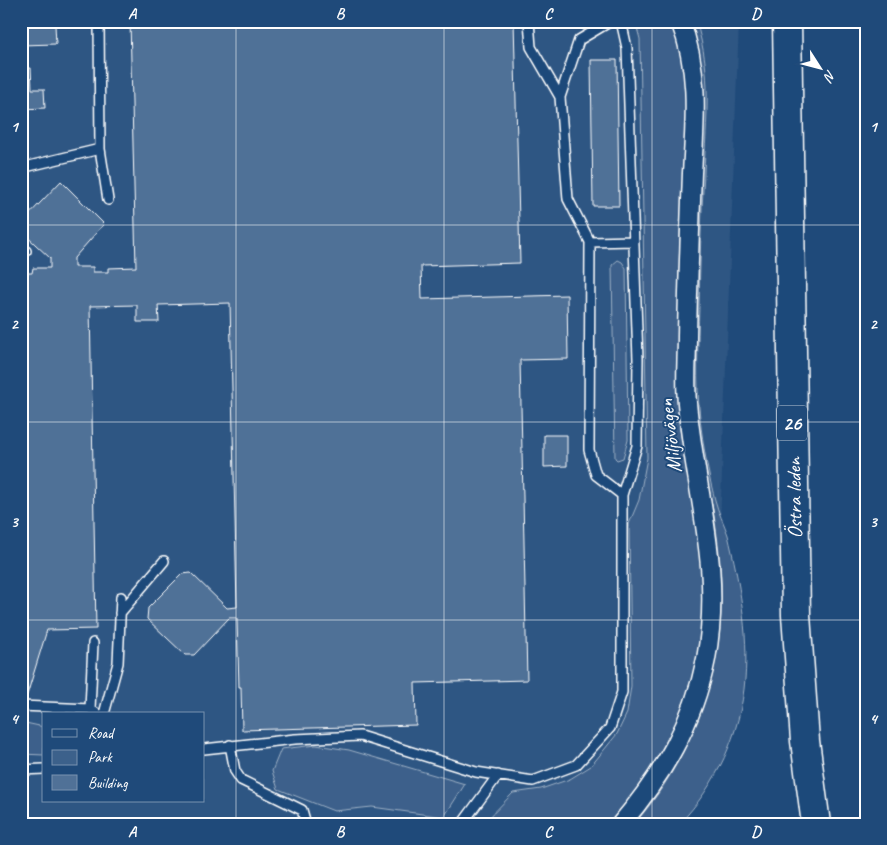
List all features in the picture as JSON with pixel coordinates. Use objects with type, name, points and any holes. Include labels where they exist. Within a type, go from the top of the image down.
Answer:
[{"type":"highway","name":"Östra leden","points":[[787,21],[796,614],[805,741],[816,824]]},
{"type":"street","name":"Miljövägen","points":[[621,824],[650,790],[675,750],[695,702],[706,660],[712,618],[711,561],[687,401],[688,272],[696,98],[690,43],[680,21]]},
{"type":"lane","points":[[99,21],[100,149],[108,200]]},
{"type":"lane","points":[[529,21],[531,47],[560,97]]},
{"type":"lane","points":[[610,21],[579,40],[560,97],[568,199],[590,242],[588,450],[596,475],[622,495]]},
{"type":"lane","points":[[205,749],[230,744],[360,736],[476,772],[532,781],[576,765],[610,728],[622,692],[622,495],[637,446],[638,359],[627,48],[621,21]]},
{"type":"lane","points":[[21,168],[100,149]]},
{"type":"lane","points":[[590,242],[634,241]]},
{"type":"lane","points":[[120,613],[164,561]]},
{"type":"lane","points":[[105,712],[118,663],[121,597]]},
{"type":"lane","points":[[21,706],[94,711],[93,643]]},
{"type":"lane","points":[[230,744],[235,771],[241,780],[302,810],[306,824]]},
{"type":"lane","points":[[21,770],[42,769]]},
{"type":"lane","points":[[462,824],[498,776]]},
{"type":"shaded area","points":[[21,21],[739,21],[711,766],[644,824],[21,824]]},
{"type":"green space","points":[[635,21],[672,21],[683,58],[687,88],[680,230],[677,366],[680,430],[704,563],[702,624],[694,675],[676,724],[643,782],[608,824],[483,824],[513,793],[541,789],[570,779],[591,766],[617,734],[627,713],[631,686],[629,524],[639,500],[647,458],[640,39]]},
{"type":"green space","points":[[691,21],[696,21],[705,60],[707,79],[700,256],[699,404],[710,480],[716,504],[728,535],[736,570],[746,644],[745,679],[743,699],[732,739],[715,776],[692,809],[679,824],[634,824],[664,785],[688,743],[712,674],[720,630],[721,571],[717,532],[696,415],[695,329],[703,103],[700,62]]},
{"type":"green space","points":[[618,260],[626,268],[628,440],[623,458],[617,460],[615,458],[612,265]]},
{"type":"green space","points":[[21,722],[42,727],[42,755],[21,754]]},
{"type":"green space","points":[[316,745],[349,750],[465,784],[444,817],[372,807],[334,811],[278,789],[272,771],[281,749]]},
{"type":"building","points":[[21,21],[43,21],[43,25],[55,25],[56,44],[21,45]]},
{"type":"building","points":[[130,21],[514,21],[520,263],[421,266],[422,299],[567,295],[568,359],[520,360],[527,680],[415,683],[416,725],[242,730],[237,618],[229,618],[194,655],[185,655],[147,619],[148,608],[182,574],[191,573],[227,608],[237,607],[230,303],[158,305],[159,322],[137,322],[137,305],[90,306],[96,629],[47,630],[27,695],[21,694],[21,273],[32,273],[33,268],[50,268],[50,258],[21,231],[21,223],[61,181],[104,224],[74,258],[74,267],[93,267],[93,272],[108,272],[108,268],[136,267]]},
{"type":"building","points":[[591,60],[617,60],[619,206],[593,206]]},
{"type":"building","points":[[31,68],[32,89],[44,89],[45,108],[21,109],[21,69]]},
{"type":"building","points":[[544,435],[567,435],[567,466],[544,467]]}]
